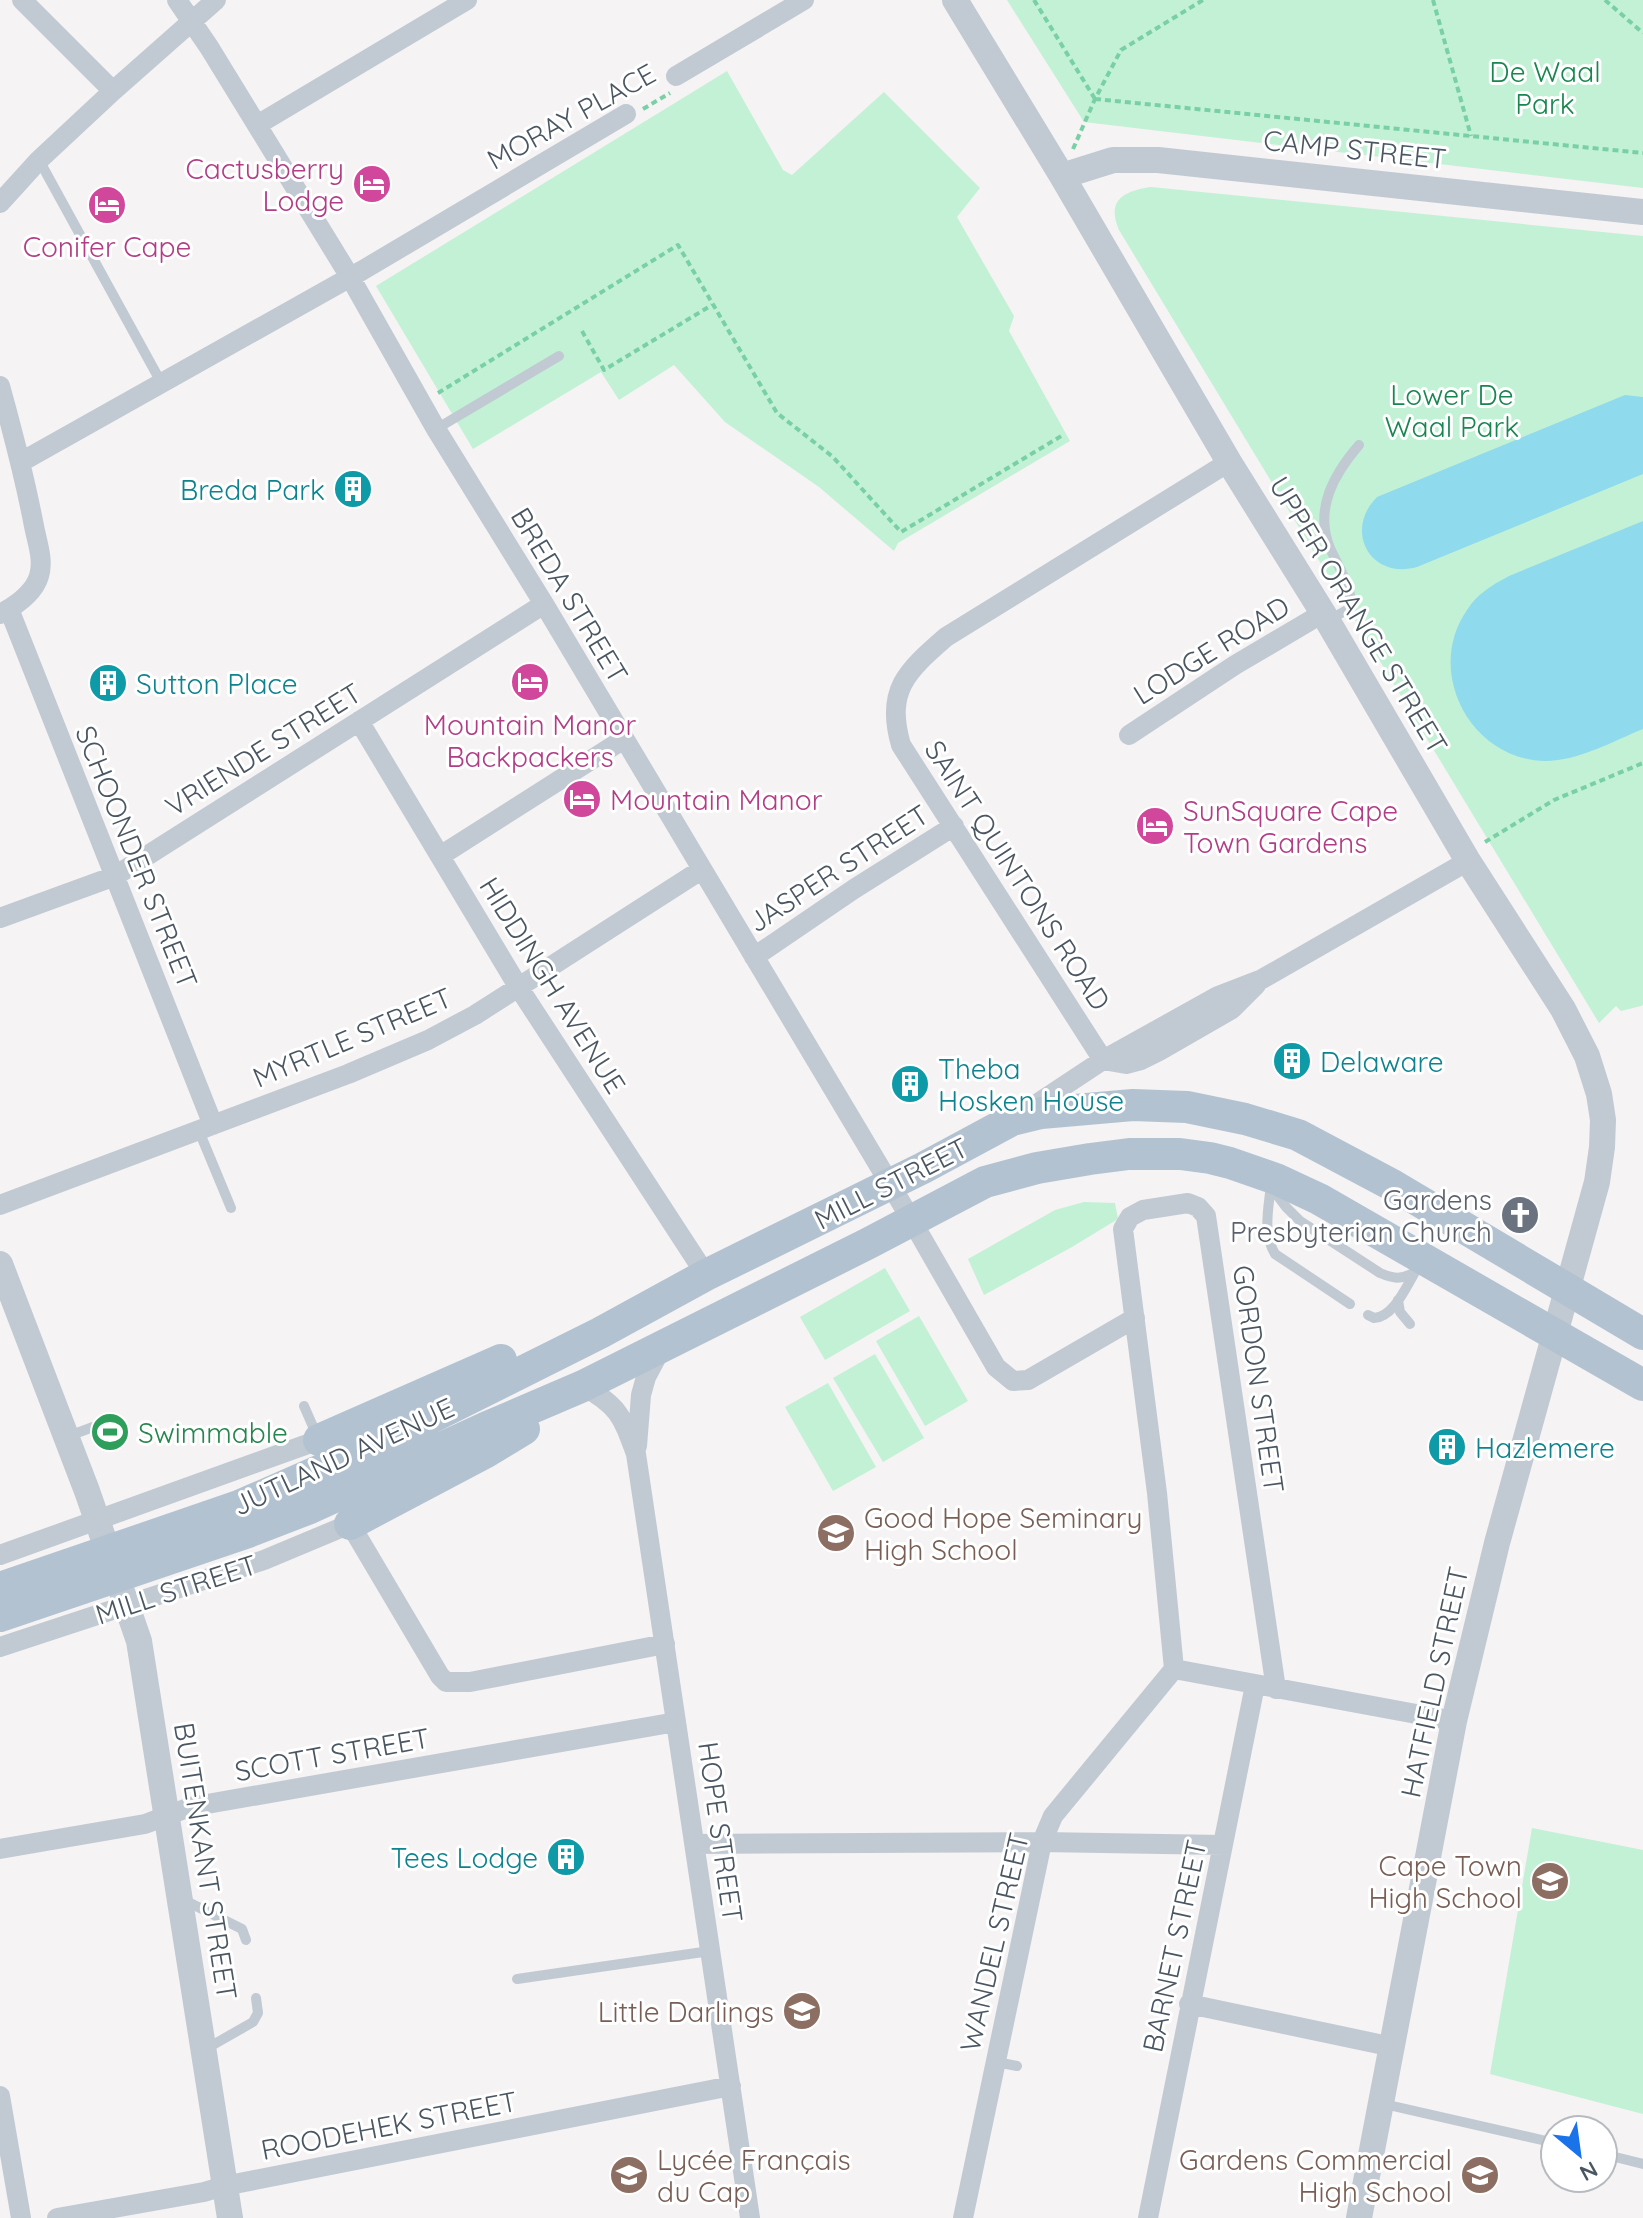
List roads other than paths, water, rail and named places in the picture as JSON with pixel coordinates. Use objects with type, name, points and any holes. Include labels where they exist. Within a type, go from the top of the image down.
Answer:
[{"type":"main road","points":[[1012,1120],[1041,1113],[1133,1105],[1187,1107],[1245,1119],[1298,1135],[1369,1172],[1643,1334]]},
{"type":"main road","name":"MILL STREET","points":[[671,1293],[890,1185],[1012,1120]]},
{"type":"main road","name":"MILL STREET","points":[[576,1389],[985,1182],[1037,1168],[1129,1154],[1180,1154],[1210,1158],[1319,1199],[1419,1266],[1555,1334],[1643,1385]]},
{"type":"main road","points":[[319,1440],[596,1319],[671,1293]]},
{"type":"main road","name":"JUTLAND AVENUE","points":[[0,1588],[239,1506],[360,1453],[600,1333],[671,1293]]},
{"type":"main road","points":[[350,1524],[534,1424],[576,1389]]},
{"type":"main road","name":"JUTLAND AVENUE","points":[[0,1616],[310,1508],[576,1389]]},
{"type":"street","points":[[22,0],[113,91]]},
{"type":"street","name":"BREDA STREET","points":[[177,0],[350,277],[436,429],[544,604],[996,1367],[1013,1381],[1028,1380],[1135,1318]]},
{"type":"street","points":[[0,203],[39,160],[216,0]]},
{"type":"street","points":[[257,125],[467,0]]},
{"type":"street","name":"MORAY PLACE","points":[[676,76],[804,0]]},
{"type":"street","name":"UPPER ORANGE STREET","points":[[955,0],[1466,858],[1563,1009],[1587,1056],[1599,1094],[1603,1120],[1602,1147],[1597,1182],[1567,1288]]},
{"type":"street","name":"MORAY PLACE","points":[[21,462],[350,277],[626,114]]},
{"type":"street","name":"CAMP STREET","points":[[1062,176],[1113,160],[1158,160],[1643,212]]},
{"type":"street","points":[[0,386],[21,462],[41,570],[34,587],[5,612]]},
{"type":"street","name":"SAINT QUINTONS ROAD","points":[[1103,1060],[901,745],[894,712],[897,694],[904,679],[922,658],[946,637],[1229,462]]},
{"type":"street","name":"VRIENDE STREET","points":[[0,918],[115,876],[544,604]]},
{"type":"street","name":"SCHOONDER STREET","points":[[5,612],[115,876],[206,1128]]},
{"type":"street","name":"LODGE ROAD","points":[[1129,735],[1235,665],[1325,617]]},
{"type":"street","name":"HIDDINGH AVENUE","points":[[359,721],[519,988],[706,1275]]},
{"type":"street","points":[[440,856],[624,739]]},
{"type":"street","name":"JASPER STREET","points":[[754,957],[954,826]]},
{"type":"street","points":[[1103,1060],[1126,1064],[1159,1051],[1232,1009],[1262,979],[1466,858]]},
{"type":"street","name":"MYRTLE STREET","points":[[0,1205],[348,1074],[428,1040],[519,988],[701,870]]},
{"type":"street","name":"MILL STREET","points":[[1012,1120],[1103,1060]]},
{"type":"street","name":"GORDON STREET","points":[[1135,1318],[1123,1229],[1130,1217],[1143,1210],[1188,1203],[1198,1207],[1206,1216],[1265,1687]]},
{"type":"street","name":"BUITENKANT STREET","points":[[0,1264],[139,1641],[230,2218]]},
{"type":"street","name":"HATFIELD STREET","points":[[1359,2218],[1454,1721],[1497,1543],[1567,1288]]},
{"type":"street","points":[[1135,1318],[1157,1493],[1174,1669],[1454,1721]]},
{"type":"street","name":"HOPE STREET","points":[[636,1454],[641,1395],[646,1377],[662,1347]]},
{"type":"street","name":"HOPE STREET","points":[[576,1389],[604,1398],[616,1408],[636,1454],[750,2218]]},
{"type":"street","points":[[0,1555],[319,1440]]},
{"type":"street","points":[[350,1524],[446,1682],[470,1682],[665,1644]]},
{"type":"street","name":"MILL STREET","points":[[0,1647],[264,1560],[350,1524]]},
{"type":"street","name":"WANDEL STREET","points":[[963,2218],[1042,1842],[1053,1816],[1174,1669]]},
{"type":"street","name":"BARNET STREET","points":[[1148,2218],[1223,1845],[1265,1687]]},
{"type":"street","name":"SCOTT STREET","points":[[0,1849],[145,1824],[190,1807],[676,1722]]},
{"type":"street","points":[[695,1844],[1042,1842],[1223,1845]]},
{"type":"street","points":[[1189,2004],[1393,2047]]},
{"type":"street","name":"ROODEHEK STREET","points":[[57,2218],[204,2192],[731,2086]]},
{"type":"street","points":[[0,2096],[21,2218]]},
{"type":"lane","points":[[39,160],[162,384]]},
{"type":"lane","points":[[436,429],[559,356]]},
{"type":"lane","points":[[1325,617],[1352,607],[1351,593],[1329,546],[1323,523],[1333,479],[1359,445]]},
{"type":"lane","points":[[206,1128],[231,1208]]},
{"type":"lane","points":[[1271,1182],[1267,1234],[1275,1254],[1350,1304]]},
{"type":"lane","points":[[1368,1315],[1379,1319],[1385,1316],[1419,1266]]},
{"type":"lane","points":[[1398,1300],[1400,1312],[1410,1324]]},
{"type":"lane","points":[[304,1406],[319,1440]]},
{"type":"lane","points":[[66,1437],[93,1427]]},
{"type":"lane","points":[[180,1898],[242,1929],[246,1940]]},
{"type":"lane","points":[[517,1979],[710,1951]]},
{"type":"lane","points":[[203,2050],[253,2022],[258,2013],[256,1998]]},
{"type":"lane","points":[[996,2062],[1017,2066]]},
{"type":"lane","points":[[1382,2103],[1539,2139]]},
{"type":"lane","points":[[1619,2158],[1643,2164]]},
{"type":"water","points":[[1625,395],[1643,397],[1643,474],[1417,567],[1401,569],[1387,566],[1375,560],[1367,550],[1362,524],[1367,510],[1377,497]]},
{"type":"water","points":[[1643,521],[1643,729],[1596,750],[1558,760],[1519,757],[1496,746],[1476,729],[1462,708],[1453,685],[1451,660],[1455,634],[1467,610],[1485,590],[1509,576]]},
{"type":"place","name":"Cactusberry Lodge","points":[[372,184]]},
{"type":"place","name":"Conifer Cape","points":[[107,205]]},
{"type":"place","name":"Breda Park","points":[[353,489]]},
{"type":"place","name":"Mountain Manor Backpackers","points":[[530,682]]},
{"type":"place","name":"Sutton Place","points":[[108,683]]},
{"type":"place","name":"Mountain Manor","points":[[582,799]]},
{"type":"place","name":"SunSquare Cape Town Gardens","points":[[1155,826]]},
{"type":"place","name":"Delaware","points":[[1292,1061]]},
{"type":"place","name":"Theba Hosken House","points":[[910,1084]]},
{"type":"place","name":"Gardens Presbyterian Church","points":[[1520,1215]]},
{"type":"place","name":"Swimmable","points":[[110,1432]]},
{"type":"place","name":"Hazlemere","points":[[1447,1447]]},
{"type":"place","name":"Good Hope Seminary High School","points":[[836,1533]]},
{"type":"place","name":"Tees Lodge","points":[[566,1857]]},
{"type":"place","name":"Cape Town High School","points":[[1550,1881]]},
{"type":"place","name":"Little Darlings","points":[[802,2011]]},
{"type":"place","name":"Lycée Français du Cap","points":[[629,2175]]},
{"type":"place","name":"Gardens Commercial High School","points":[[1480,2175]]},
{"type":"park label","name":"De Waal Park","points":[[1545,87]]},
{"type":"park label","name":"Lower De Waal Park","points":[[1452,410]]}]
